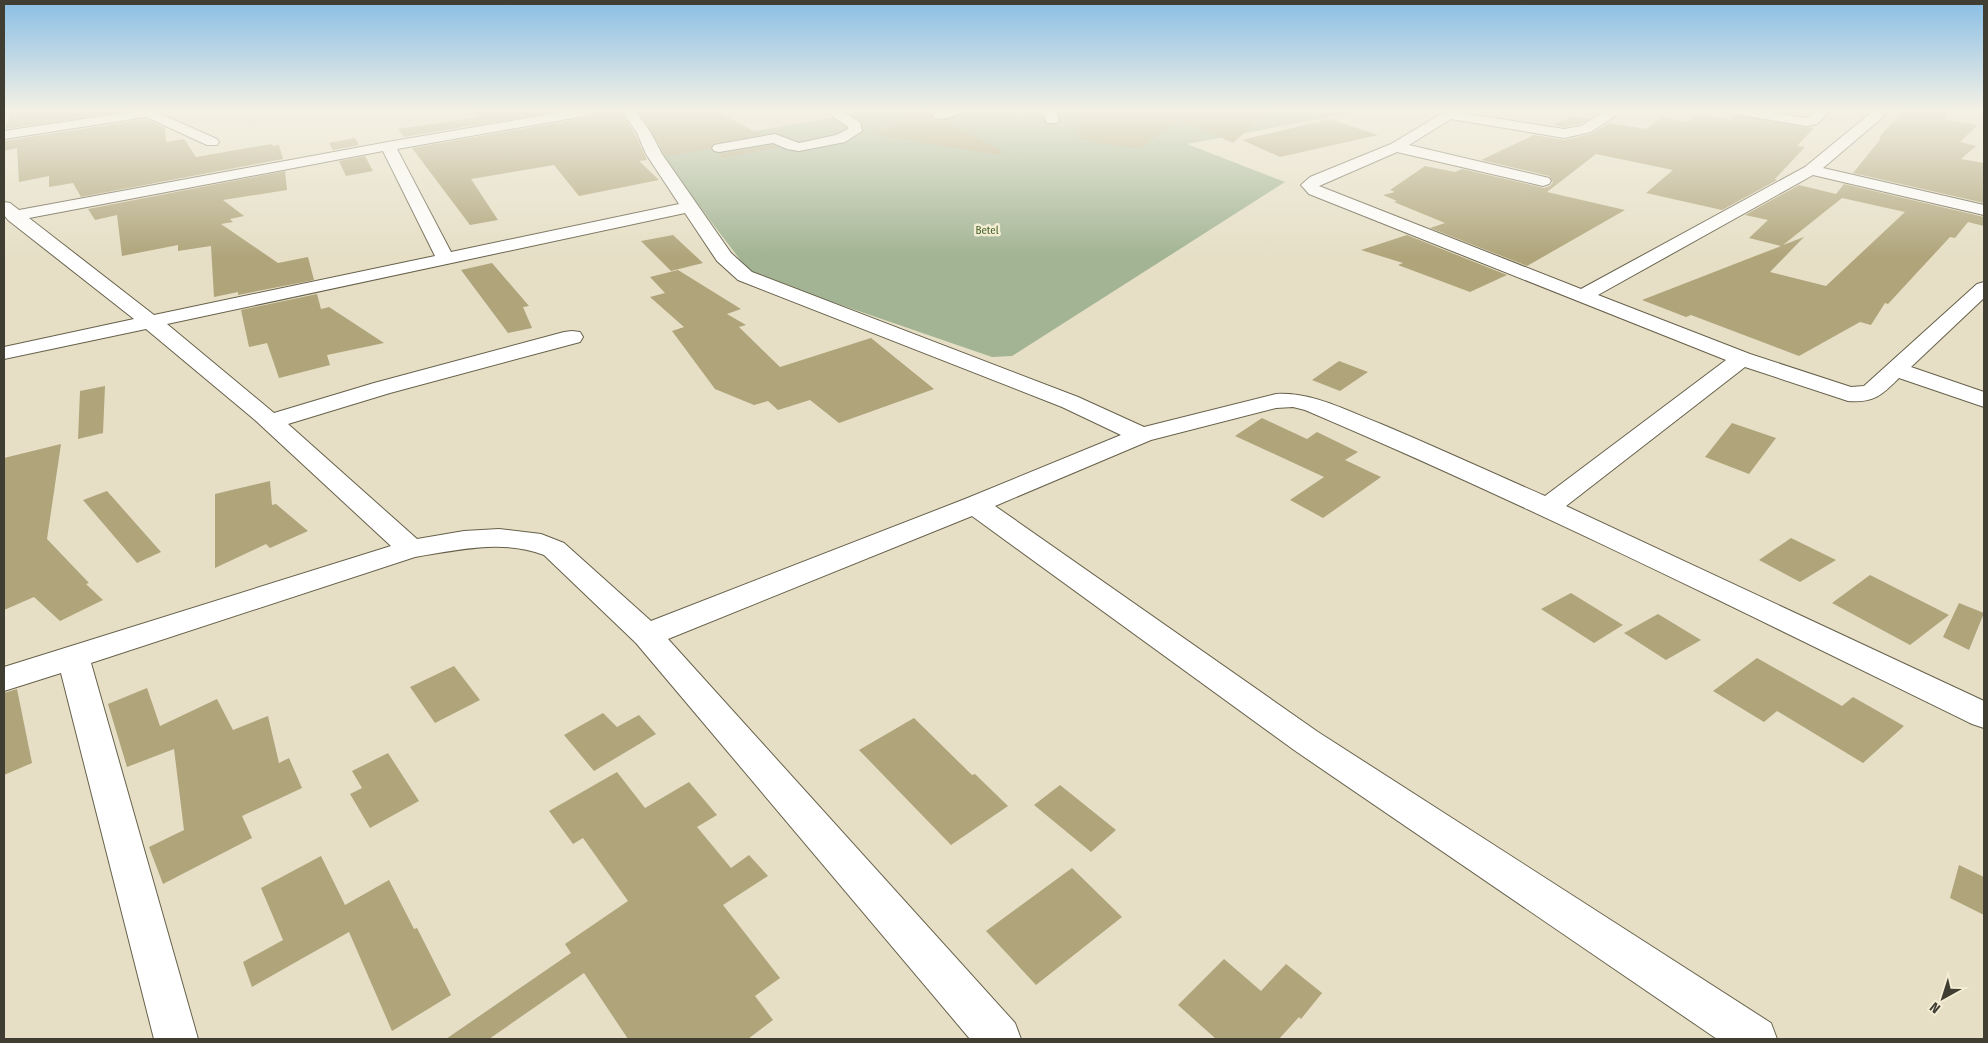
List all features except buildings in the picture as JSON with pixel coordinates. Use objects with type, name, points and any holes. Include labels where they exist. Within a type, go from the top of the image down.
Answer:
[{"type":"street","points":[[9,212],[309,160]]},
{"type":"street","points":[[395,160],[446,260]]},
{"type":"street","points":[[658,160],[724,257],[745,276],[1070,402],[1142,435]]},
{"type":"street","points":[[1365,160],[1316,180],[1309,185],[1315,191],[1742,359],[1848,394],[1861,395],[1872,391],[1898,370],[1984,288]]},
{"type":"street","points":[[1451,160],[1543,181]]},
{"type":"street","points":[[1583,296],[1811,170],[1823,160]]},
{"type":"street","points":[[1811,170],[1984,210]]},
{"type":"street","points":[[4,353],[689,207]]},
{"type":"street","points":[[9,212],[272,421],[344,484],[412,549]]},
{"type":"street","points":[[272,421],[382,388],[572,337]]},
{"type":"street","points":[[1547,507],[1742,359]]},
{"type":"street","points":[[1898,370],[1984,400]]},
{"type":"street","points":[[648,635],[975,505],[1142,435],[1276,401],[1293,400],[1312,405],[1409,445],[1547,507],[1984,715]]},
{"type":"street","points":[[975,505],[1306,741],[1755,1039]]},
{"type":"street","points":[[4,679],[412,549],[482,539],[531,540],[554,549],[648,635],[999,1039]]},
{"type":"street","points":[[73,657],[176,1039]]},
{"type":"green space","name":"Betel","points":[[664,160],[1227,160],[1285,182],[1012,356],[992,357],[751,274]]}]
